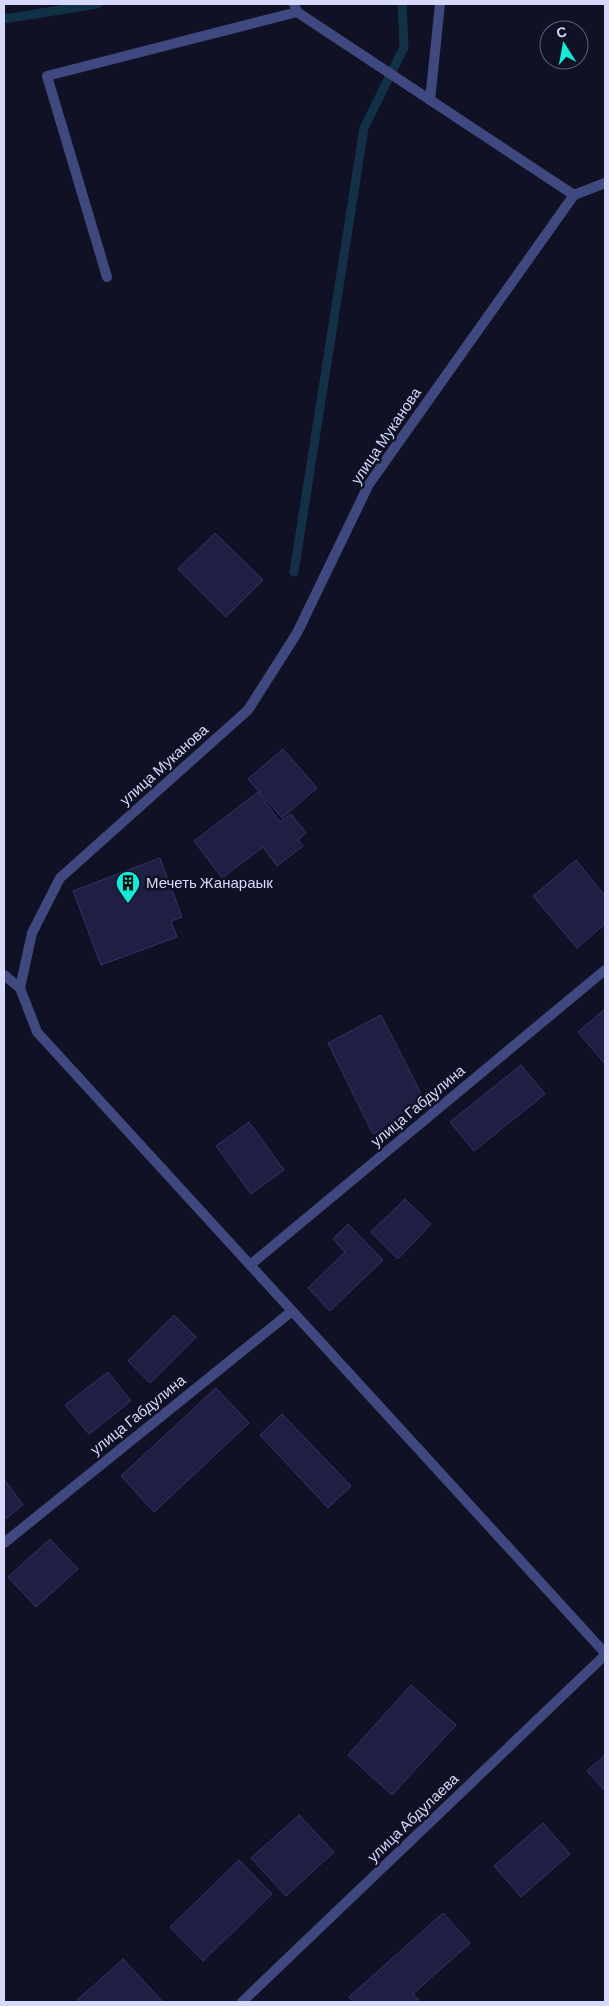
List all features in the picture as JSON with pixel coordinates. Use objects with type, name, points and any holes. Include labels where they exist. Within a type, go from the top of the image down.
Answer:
[{"type":"street","points":[[430,100],[440,4]]},
{"type":"street","points":[[107,277],[47,76],[295,8],[574,195],[605,182]]},
{"type":"street","name":"улица Муканова","points":[[20,988],[32,933],[60,878],[248,710],[297,633],[368,484],[574,195]]},
{"type":"street","name":"улица Габдулина","points":[[250,1265],[605,970]]},
{"type":"street","points":[[4,975],[20,988],[37,1032],[605,1654]]},
{"type":"street","name":"улица Габдулина","points":[[4,1543],[292,1311]]},
{"type":"street","name":"улица Абдулаева","points":[[242,2002],[605,1654]]},
{"type":"building","points":[[215,533],[263,580],[226,617],[178,569]]},
{"type":"building","points":[[283,749],[317,788],[282,818],[248,779]]},
{"type":"building","points":[[258,792],[280,822],[291,814],[306,833],[298,840],[303,846],[277,866],[263,847],[222,878],[194,841]]},
{"type":"building","name":"Мечеть Жанараык","points":[[160,858],[182,917],[171,921],[177,937],[101,965],[73,891]]},
{"type":"building","points":[[576,860],[605,896],[605,924],[577,948],[533,896]]},
{"type":"building","points":[[605,1009],[605,1064],[578,1032]]},
{"type":"building","points":[[381,1015],[428,1107],[373,1134],[328,1043]]},
{"type":"building","points":[[521,1065],[545,1094],[474,1151],[450,1122]]},
{"type":"building","points":[[249,1122],[284,1170],[251,1194],[216,1146]]},
{"type":"building","points":[[405,1199],[431,1224],[398,1259],[371,1232]]},
{"type":"building","points":[[348,1224],[383,1260],[330,1311],[308,1288],[345,1252],[333,1239]]},
{"type":"building","points":[[174,1315],[196,1337],[150,1383],[128,1361]]},
{"type":"building","points":[[108,1372],[131,1401],[89,1434],[65,1405]]},
{"type":"building","points":[[216,1388],[249,1423],[154,1512],[121,1476]]},
{"type":"building","points":[[282,1414],[351,1486],[328,1508],[260,1435]]},
{"type":"building","points":[[4,1479],[23,1505],[4,1520]]},
{"type":"building","points":[[50,1539],[78,1569],[36,1607],[8,1577]]},
{"type":"building","points":[[411,1685],[456,1725],[392,1795],[348,1755]]},
{"type":"building","points":[[605,1755],[605,1791],[587,1771]]},
{"type":"building","points":[[299,1815],[334,1852],[286,1896],[251,1858]]},
{"type":"building","points":[[543,1823],[570,1854],[521,1897],[494,1866]]},
{"type":"building","points":[[239,1860],[272,1894],[203,1961],[170,1927]]},
{"type":"building","points":[[443,1913],[470,1943],[413,1994],[421,2002],[353,2002],[349,1997]]},
{"type":"building","points":[[123,1959],[163,2002],[75,2002]]},
{"type":"waterway","points":[[4,19],[97,4]]},
{"type":"waterway","points":[[294,572],[364,128],[404,47],[402,4]]},
{"type":"place","name":"Мечеть Жанараык","points":[[128,904]]}]
